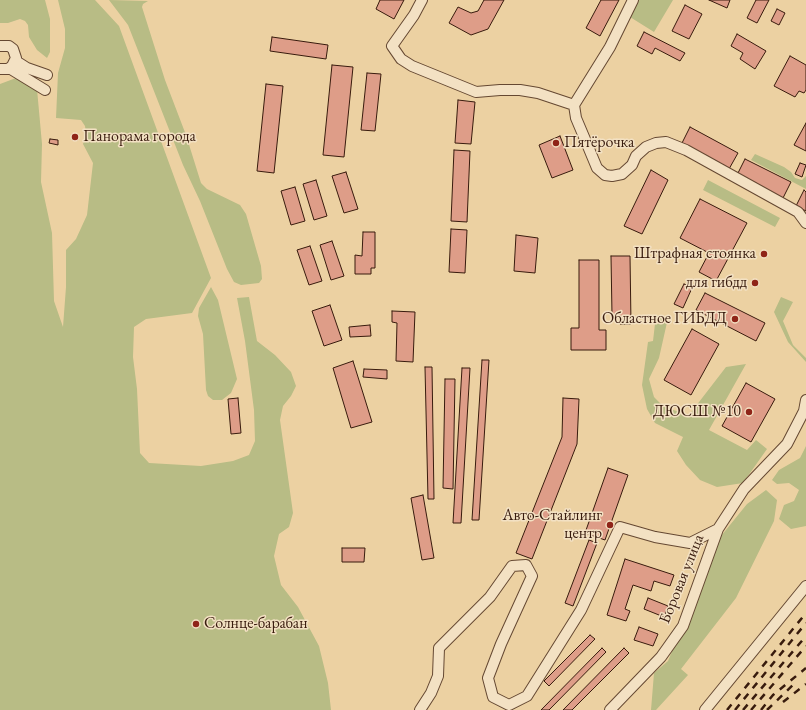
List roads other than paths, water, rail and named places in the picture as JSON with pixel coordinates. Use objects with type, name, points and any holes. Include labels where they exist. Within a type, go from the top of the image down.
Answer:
[{"type":"street","points":[[422,0],[414,15],[392,46],[401,58],[412,66],[476,92],[520,90],[538,93],[574,105]]},
{"type":"street","points":[[633,0],[610,47],[574,105],[576,118],[597,168],[605,175],[612,176],[622,174],[632,165],[636,156],[646,147],[656,143],[666,142],[686,150],[798,212],[806,223]]},
{"type":"street","points":[[0,46],[9,46],[15,53],[8,66]]},
{"type":"street","points":[[8,66],[27,68],[47,75]]},
{"type":"street","points":[[8,66],[45,90]]},
{"type":"street","name":"Боровая улица","points":[[610,710],[661,657],[683,626],[718,529],[744,489],[787,444],[804,411],[806,400]]},
{"type":"street","points":[[420,710],[431,693],[438,676],[439,648],[490,597],[512,566],[526,565],[532,576],[501,644],[488,678],[493,697],[510,705],[527,696],[581,610],[620,527],[655,537],[690,543],[718,529]]},
{"type":"street","points":[[705,710],[806,586]]},
{"type":"street","points":[[430,710],[431,693]]},
{"type":"railway","points":[[727,710],[806,613]]},
{"type":"railway","points":[[735,710],[806,623]]},
{"type":"railway","points":[[743,710],[806,636]]},
{"type":"railway","points":[[751,710],[806,646]]},
{"type":"railway","points":[[761,710],[773,695],[806,668]]},
{"type":"railway","points":[[767,710],[796,682]]},
{"type":"railway","points":[[783,702],[806,684]]},
{"type":"place","name":"Панорама города","points":[[75,137]]},
{"type":"place","name":"Пятёрочка","points":[[556,143]]},
{"type":"place","name":"Штрафная стоянка","points":[[764,254]]},
{"type":"place","name":"для гибдд","points":[[755,283]]},
{"type":"place","name":"Областное ГИБДД","points":[[735,319]]},
{"type":"place","name":"ДЮСШ №10","points":[[749,412]]},
{"type":"place","name":"Авто-Стайлинг центр","points":[[610,525]]},
{"type":"place","name":"Солнце-барабан","points":[[196,624]]}]
